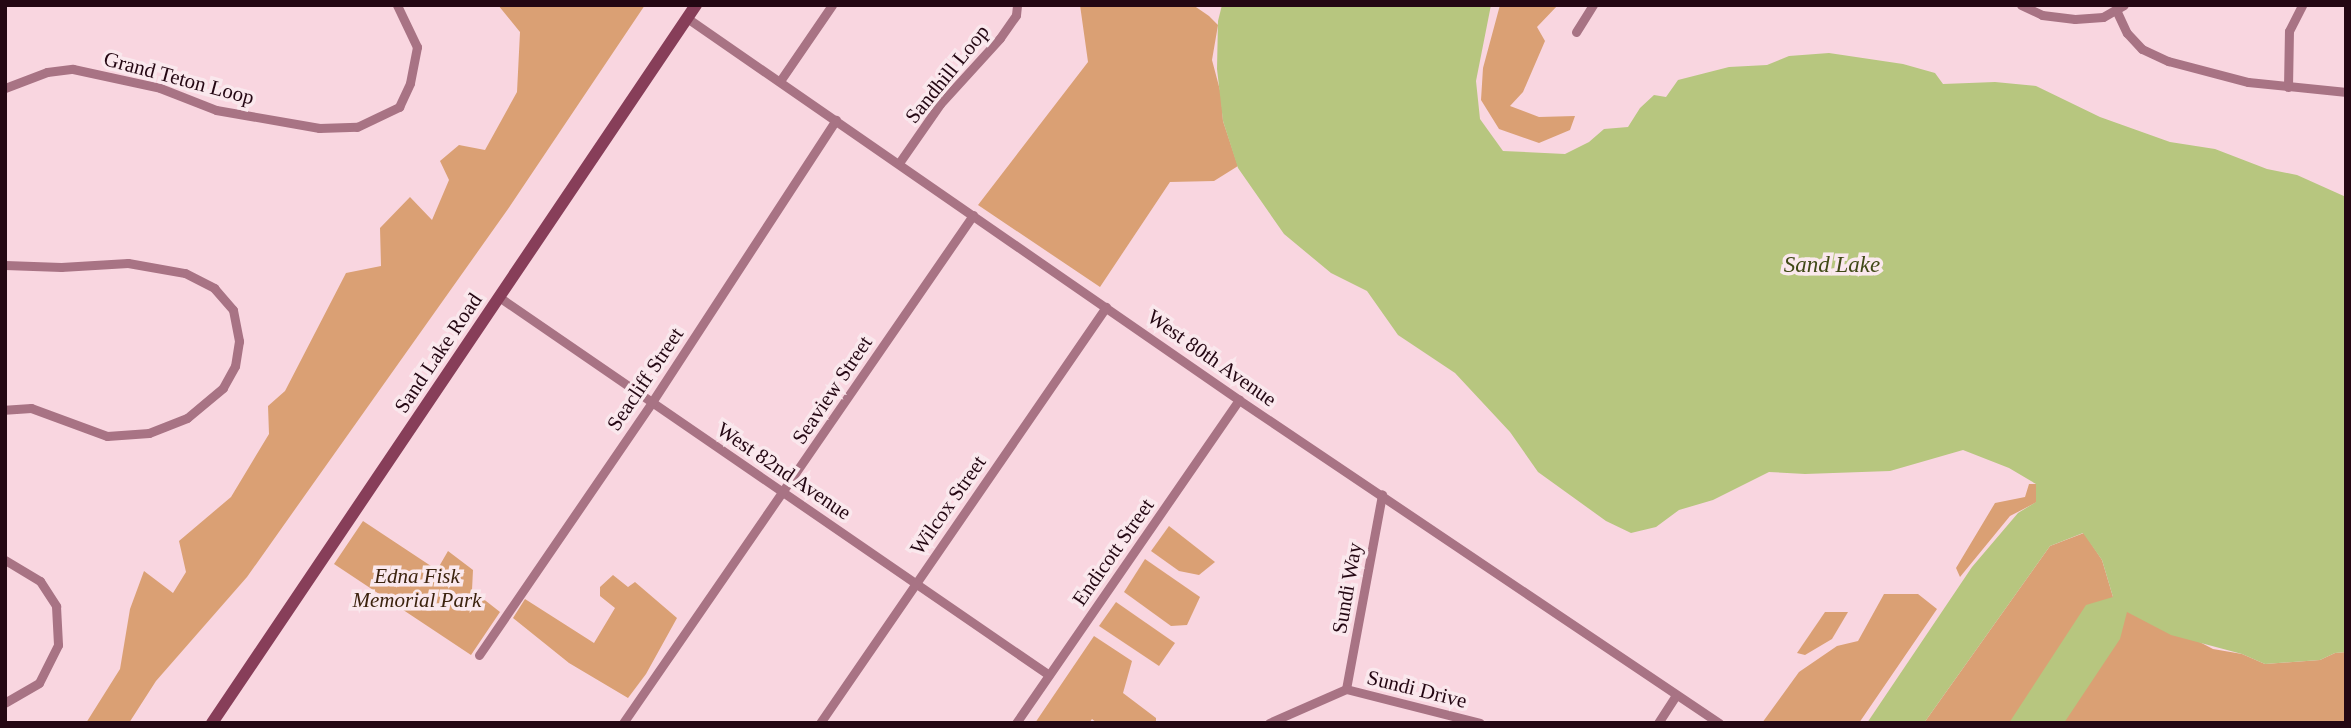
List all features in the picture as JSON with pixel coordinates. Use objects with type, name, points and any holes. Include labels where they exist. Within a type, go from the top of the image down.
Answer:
[{"type":"main road","name":"Sand Lake Road","points":[[212,723],[696,5]]},
{"type":"street","name":"Grand Teton Loop","points":[[5,89],[47,72],[73,69],[148,85],[216,110],[319,128],[357,127],[399,107],[410,83],[417,47],[397,5]]},
{"type":"street","points":[[780,81],[832,5]]},
{"type":"street","name":"Sandhill Loop","points":[[899,163],[940,104],[1000,38],[1016,15],[1017,5]]},
{"type":"street","points":[[1576,32],[1593,5]]},
{"type":"street","points":[[2021,5],[2042,15],[2075,19],[2103,17],[2121,9],[2127,33],[2142,49],[2168,61],[2248,82],[2346,92]]},
{"type":"street","points":[[2288,87],[2289,32],[2302,5]]},
{"type":"street","name":"West 80th Avenue","points":[[688,18],[1239,400],[1719,723]]},
{"type":"street","name":"Seacliff Street","points":[[479,655],[652,402],[836,120]]},
{"type":"street","name":"Seaview Street","points":[[623,723],[973,215]]},
{"type":"street","points":[[5,265],[61,267],[128,263],[186,274],[214,288],[233,310],[239,341],[235,366],[223,388],[187,418],[149,433],[107,436],[32,408],[5,410]]},
{"type":"street","name":"West 82nd Avenue","points":[[499,297],[1049,675]]},
{"type":"street","name":"Wilcox Street","points":[[820,723],[1106,307]]},
{"type":"street","name":"Endicott Street","points":[[1016,723],[1239,400]]},
{"type":"street","name":"Sundi Way","points":[[1346,689],[1382,494]]},
{"type":"street","points":[[5,560],[40,581],[56,607],[58,645],[38,683],[5,703]]},
{"type":"street","name":"Sundi Drive","points":[[1269,723],[1346,689],[1480,723]]},
{"type":"street","points":[[1658,723],[1676,695]]},
{"type":"green space","points":[[498,5],[645,5],[508,209],[247,577],[156,681],[129,723],[86,723],[120,669],[130,609],[144,571],[173,593],[186,572],[179,541],[231,497],[269,434],[268,406],[285,391],[346,273],[381,266],[380,228],[410,197],[432,220],[449,180],[440,161],[459,145],[485,150],[517,92],[520,32]]},
{"type":"green space","points":[[1080,5],[1193,5],[1218,25],[1212,60],[1221,94],[1223,121],[1238,166],[1214,181],[1170,182],[1100,287],[978,205],[1088,62]]},
{"type":"green space","points":[[1500,5],[1558,5],[1537,27],[1545,41],[1523,92],[1510,106],[1539,117],[1575,116],[1570,130],[1539,143],[1499,129],[1481,100],[1483,68]]},
{"type":"green space","points":[[2029,484],[2036,484],[2037,502],[2010,516],[1960,577],[1956,568],[1995,503],[2025,497]]},
{"type":"green space","name":"Edna Fisk Memorial Park","points":[[363,521],[437,570],[448,551],[473,570],[472,590],[500,612],[471,655],[334,564]]},
{"type":"green space","points":[[1169,526],[1215,562],[1199,575],[1179,571],[1151,551]]},
{"type":"green space","points":[[2084,533],[2102,560],[2113,597],[2213,649],[2242,654],[2265,664],[2320,660],[2335,653],[2346,652],[2346,723],[1924,723],[2050,546]]},
{"type":"green space","points":[[1145,559],[1200,597],[1187,625],[1171,626],[1124,592]]},
{"type":"green space","points":[[613,575],[628,587],[635,582],[677,618],[646,674],[628,698],[569,663],[513,618],[525,599],[594,643],[615,608],[600,596],[600,587]]},
{"type":"green space","points":[[1884,594],[1918,594],[1937,609],[1859,723],[1762,723],[1799,672],[1837,646],[1858,641]]},
{"type":"green space","points":[[1116,602],[1175,643],[1159,666],[1099,626]]},
{"type":"green space","points":[[1825,612],[1848,612],[1832,639],[1805,655],[1797,653]]},
{"type":"green space","points":[[1094,636],[1132,661],[1123,693],[1156,718],[1156,723],[1097,723],[1092,719],[1089,723],[1035,723]]},
{"type":"water","name":"Sand Lake","points":[[1222,5],[1491,5],[1476,81],[1480,119],[1503,151],[1565,154],[1589,142],[1604,129],[1628,127],[1640,108],[1654,95],[1666,97],[1678,80],[1729,67],[1767,65],[1789,56],[1829,53],[1903,64],[1935,73],[1943,84],[1995,82],[2036,86],[2100,117],[2170,142],[2215,149],[2267,169],[2297,175],[2346,197],[2346,652],[2335,653],[2320,660],[2265,664],[2242,654],[2171,635],[2127,612],[2120,639],[2064,723],[2009,723],[2086,605],[2113,597],[2102,560],[2083,533],[2050,546],[1924,723],[1867,723],[1972,567],[2018,513],[2036,502],[2036,484],[2009,468],[1963,450],[1890,471],[1805,474],[1769,472],[1713,500],[1679,510],[1656,527],[1631,533],[1606,521],[1538,472],[1510,432],[1455,373],[1398,335],[1367,291],[1331,273],[1284,234],[1238,168],[1223,121],[1217,69],[1218,21]]}]
